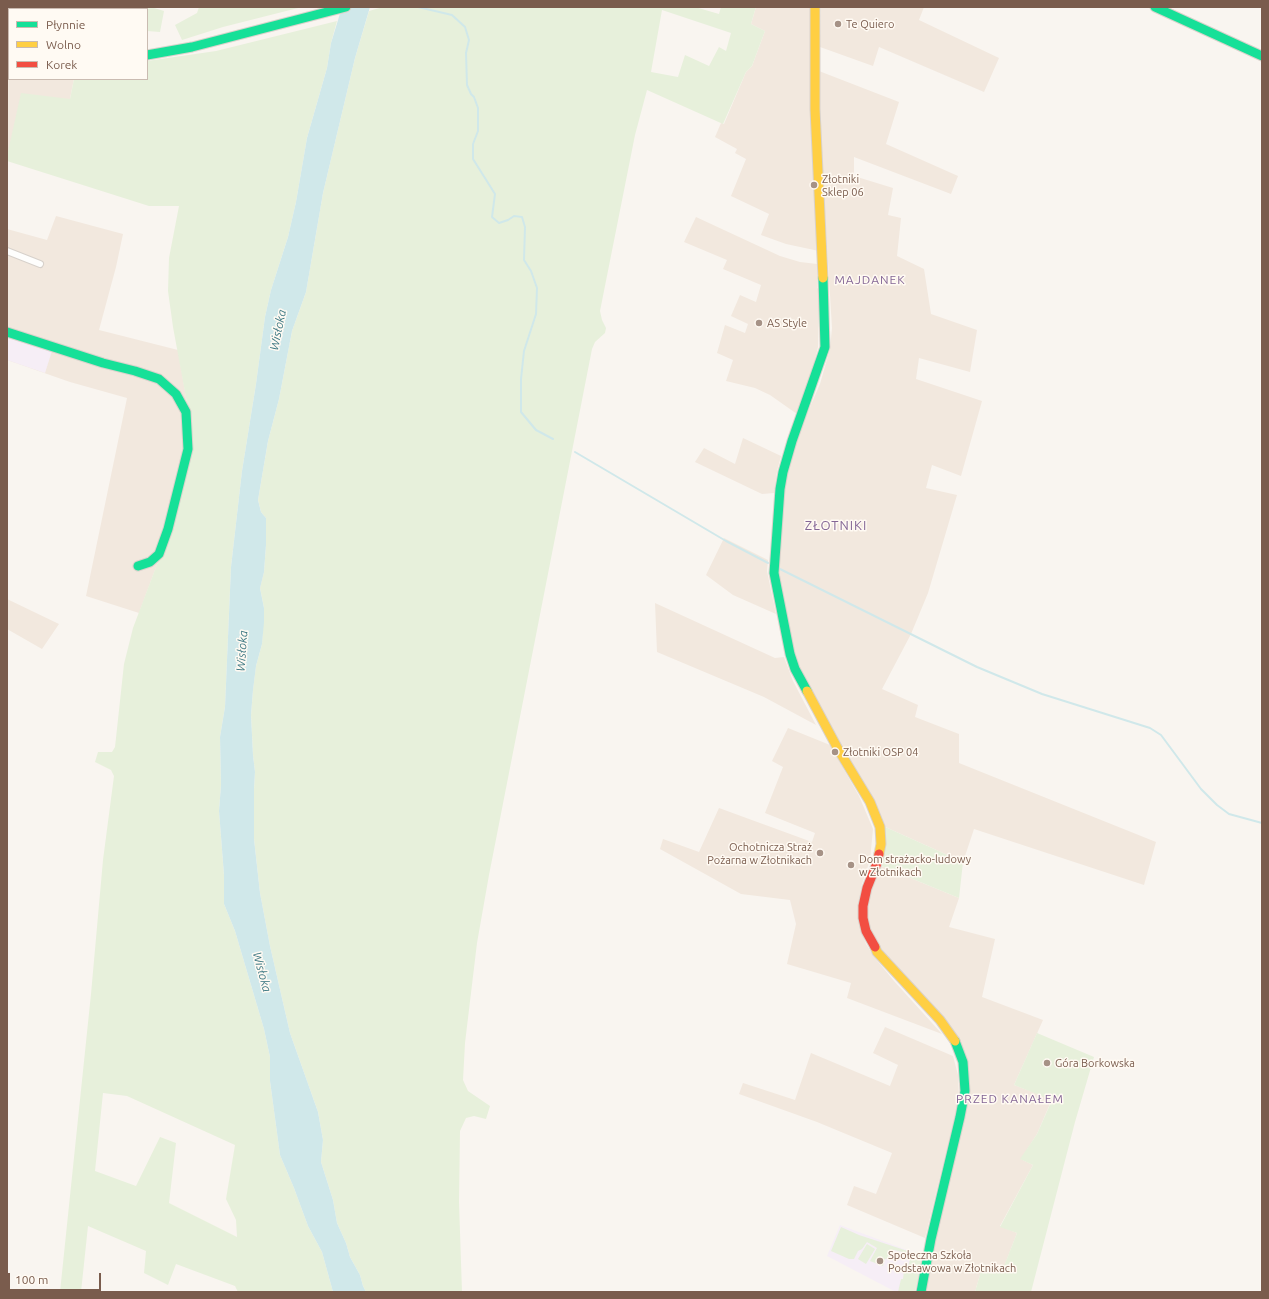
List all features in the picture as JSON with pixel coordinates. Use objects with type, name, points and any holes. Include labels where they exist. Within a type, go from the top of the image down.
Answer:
[{"type":"street","points":[[148,55],[192,47],[346,7]]},
{"type":"street","points":[[815,7],[815,116],[826,318],[825,347],[792,441],[783,472],[780,489],[774,573],[790,654],[795,669],[838,749],[870,802],[880,827],[881,844],[877,863],[867,888],[864,902],[863,918],[866,931],[877,952],[940,1020],[954,1039],[963,1062],[964,1097],[931,1239],[921,1292]]},
{"type":"street","points":[[1155,7],[1262,56]]},
{"type":"street","points":[[7,251],[40,264]]},
{"type":"street","points":[[7,332],[102,363],[135,371],[159,379],[176,394],[186,412],[188,449],[168,529],[159,554],[150,562],[138,566]]},
{"type":"shaded area","points":[[7,7],[86,7],[8,8],[8,80],[74,80],[70,99],[7,156]]},
{"type":"shaded area","points":[[756,7],[812,7],[819,251],[786,244],[761,235],[769,214],[731,196],[746,159],[735,153],[737,149],[715,137],[721,123],[724,124],[746,72],[752,66],[765,31],[751,24]]},
{"type":"shaded area","points":[[821,7],[924,7],[919,20],[999,58],[984,92],[879,47],[873,66],[820,47]]},
{"type":"shaded area","points":[[819,71],[899,102],[886,144],[958,176],[951,194],[854,157],[854,176],[893,188],[888,215],[901,218],[897,256],[924,269],[931,314],[977,330],[970,372],[919,358],[916,379],[982,401],[961,476],[932,465],[926,488],[957,495],[928,593],[911,634],[882,689],[918,705],[915,717],[959,734],[959,763],[1156,842],[1144,885],[974,829],[963,862],[883,826],[797,667],[776,575],[786,474],[799,432],[820,384],[830,349],[832,328],[820,142]]},
{"type":"shaded area","points":[[56,216],[123,234],[116,267],[99,330],[178,350],[189,414],[188,449],[168,535],[139,613],[86,596],[127,398],[70,382],[7,360],[7,229],[47,240]]},
{"type":"shaded area","points":[[696,217],[780,256],[800,262],[817,264],[817,288],[819,289],[818,347],[812,372],[797,414],[770,395],[755,388],[726,381],[733,360],[717,353],[725,325],[745,333],[748,324],[731,316],[740,295],[756,302],[761,285],[723,269],[727,260],[684,242]]},
{"type":"shaded area","points":[[7,336],[52,351],[45,373],[7,360]]},
{"type":"shaded area","points":[[743,438],[781,456],[774,493],[762,494],[695,462],[704,448],[735,464]]},
{"type":"shaded area","points":[[724,538],[768,560],[767,571],[776,614],[733,595],[706,575]]},
{"type":"shaded area","points":[[7,599],[59,624],[42,649],[7,629]]},
{"type":"shaded area","points":[[655,603],[775,658],[784,657],[793,681],[816,725],[764,697],[657,652]]},
{"type":"shaded area","points":[[788,728],[830,745],[859,796],[873,829],[870,860],[862,884],[858,904],[860,927],[866,944],[875,958],[942,1034],[847,998],[851,983],[787,964],[796,924],[790,900],[741,894],[660,849],[663,839],[699,852],[719,808],[812,842],[815,833],[765,813],[783,767],[772,761]]},
{"type":"shaded area","points":[[879,865],[959,898],[949,927],[995,939],[982,997],[1043,1020],[1014,1085],[1052,1099],[1037,1134],[1021,1159],[1033,1165],[1000,1226],[1017,1233],[1002,1272],[983,1264],[975,1292],[925,1292],[948,1171],[969,1093],[968,1061],[959,1038],[945,1019],[880,952],[873,939],[866,918],[867,898]]},
{"type":"shaded area","points":[[885,1027],[953,1056],[958,1075],[959,1099],[925,1238],[847,1205],[854,1186],[876,1194],[892,1153],[817,1122],[739,1094],[743,1083],[795,1100],[811,1053],[890,1086],[898,1065],[873,1053]]},
{"type":"shaded area","name":"Społeczna Szkoła Podstawowa w Złotnikach","points":[[840,1225],[923,1256],[915,1292],[896,1292],[827,1256]]},
{"type":"green space","points":[[151,7],[164,11],[160,32],[148,31],[148,8],[86,8]]},
{"type":"green space","points":[[199,7],[302,7],[223,27],[182,40],[175,25],[197,13]]},
{"type":"green space","points":[[383,7],[695,7],[719,14],[721,7],[756,7],[751,24],[765,31],[752,66],[746,72],[723,124],[647,90],[635,135],[600,311],[606,328],[605,333],[595,342],[592,349],[477,943],[465,1043],[463,1080],[468,1091],[490,1106],[486,1119],[474,1116],[466,1118],[460,1131],[459,1202],[462,1292],[366,1292],[363,1286],[360,1275],[350,1257],[346,1243],[337,1223],[333,1200],[321,1162],[323,1140],[318,1112],[290,1033],[270,946],[260,893],[254,839],[255,772],[251,715],[256,666],[262,644],[264,608],[260,588],[264,572],[266,545],[266,518],[261,512],[258,500],[268,441],[279,399],[292,331],[306,292],[323,193],[355,58],[369,11]],"holes":[[[662,10],[731,33],[726,51],[719,47],[709,66],[685,55],[678,77],[651,72]]]},
{"type":"green space","points":[[337,21],[331,43],[327,68],[307,138],[296,202],[288,237],[271,290],[265,317],[242,471],[231,567],[225,707],[220,737],[221,785],[219,811],[224,875],[224,904],[235,931],[264,1029],[270,1057],[270,1081],[280,1155],[308,1226],[322,1252],[333,1292],[238,1292],[235,1286],[176,1264],[168,1285],[144,1273],[146,1251],[88,1226],[81,1292],[60,1292],[91,994],[103,860],[114,776],[111,770],[95,762],[98,752],[112,752],[115,747],[124,664],[133,628],[168,535],[182,475],[189,414],[168,291],[169,258],[179,206],[149,206],[7,161],[7,156],[21,93],[70,99],[74,80],[148,80],[148,61],[216,51]],"holes":[[[103,1093],[127,1096],[235,1145],[226,1199],[236,1220],[237,1237],[169,1203],[176,1143],[160,1137],[136,1186],[95,1171]]]},
{"type":"green space","points":[[883,826],[963,862],[959,898],[879,865]]},
{"type":"green space","points":[[1037,1033],[1094,1057],[1075,1122],[1031,1292],[975,1292],[983,1264],[1002,1271],[1017,1233],[1000,1227],[1033,1165],[1020,1159],[1037,1134],[1052,1100],[1014,1085]]},
{"type":"green space","points":[[841,1227],[859,1235],[923,1256],[920,1270],[908,1268],[911,1254],[894,1250],[891,1252],[890,1258],[885,1259],[883,1266],[870,1261],[877,1248],[867,1242],[862,1249],[858,1251],[854,1259],[849,1259],[831,1251]]},
{"type":"green space","points":[[867,1244],[875,1249],[866,1264],[858,1259]]},
{"type":"green space","points":[[904,1270],[919,1274],[915,1292],[898,1292],[901,1279],[903,1279]]},
{"type":"water","name":"Wisłoka","points":[[342,7],[370,7],[355,58],[323,193],[306,292],[292,331],[279,399],[268,441],[258,500],[261,512],[266,518],[264,572],[260,588],[264,608],[264,622],[262,644],[256,666],[251,715],[255,772],[254,839],[260,893],[270,946],[290,1033],[318,1112],[323,1140],[321,1162],[333,1200],[337,1223],[366,1292],[333,1292],[322,1252],[308,1226],[280,1155],[270,1081],[270,1057],[264,1029],[235,931],[224,904],[224,875],[219,811],[221,785],[220,737],[225,707],[231,567],[242,471],[265,317],[271,290],[288,237],[296,202],[307,138],[327,68],[331,43]]},
{"type":"waterway","points":[[418,7],[452,15],[465,27],[469,40],[466,53],[467,85],[478,108],[478,131],[473,144],[473,159],[495,194],[492,217],[499,223],[514,216],[522,217],[525,227],[524,260],[531,271],[537,288],[536,314],[524,351],[521,379],[521,412],[536,430],[553,439]]},
{"type":"waterway","points":[[575,452],[726,541],[768,563]]},
{"type":"waterway","points":[[778,568],[977,667],[1042,694],[1150,728],[1161,735],[1201,789],[1217,805],[1229,814],[1262,823]]},
{"type":"traffic: fast","points":[[148,55],[192,47],[346,7]]},
{"type":"traffic: fast","points":[[1155,7],[1262,56]]},
{"type":"traffic: fast","points":[[807,691],[795,669],[790,654],[774,573],[780,489],[783,472],[792,441],[825,347],[823,278]]},
{"type":"traffic: fast","points":[[7,332],[103,363],[159,379],[176,394],[186,412],[188,449],[168,529],[159,554],[150,562],[138,566]]},
{"type":"traffic: fast","points":[[921,1292],[931,1239],[965,1091],[963,1062],[955,1041]]},
{"type":"traffic: slow","points":[[815,7],[815,109],[823,278]]},
{"type":"traffic: slow","points":[[807,691],[838,749],[870,802],[880,827],[881,844],[879,854]]},
{"type":"traffic: slow","points":[[875,947],[877,952],[940,1020],[955,1041]]},
{"type":"traffic: jam","points":[[875,947],[866,931],[863,918],[863,906],[867,888],[879,854]]},
{"type":"place","name":"Te Quiero","points":[[838,24]]},
{"type":"place","name":"Złotniki Sklep 06","points":[[814,185]]},
{"type":"place","name":"AS Style","points":[[759,323]]},
{"type":"place","name":"Złotniki OSP 04","points":[[835,752]]},
{"type":"place","name":"Ochotnicza Straż Pożarna w Złotnikach","points":[[820,853]]},
{"type":"place","name":"Dom strażacko-ludowy w Złotnikach","points":[[851,865]]},
{"type":"place","name":"Góra Borkowska","points":[[1047,1063]]},
{"type":"place","name":"Społeczna Szkoła Podstawowa w Złotnikach","points":[[880,1261]]},
{"type":"district","name":"MAJDANEK","points":[[870,280]]},
{"type":"district","name":"ZŁOTNIKI","points":[[836,526]]},
{"type":"district","name":"PRZED KANAŁEM","points":[[1010,1099]]}]
